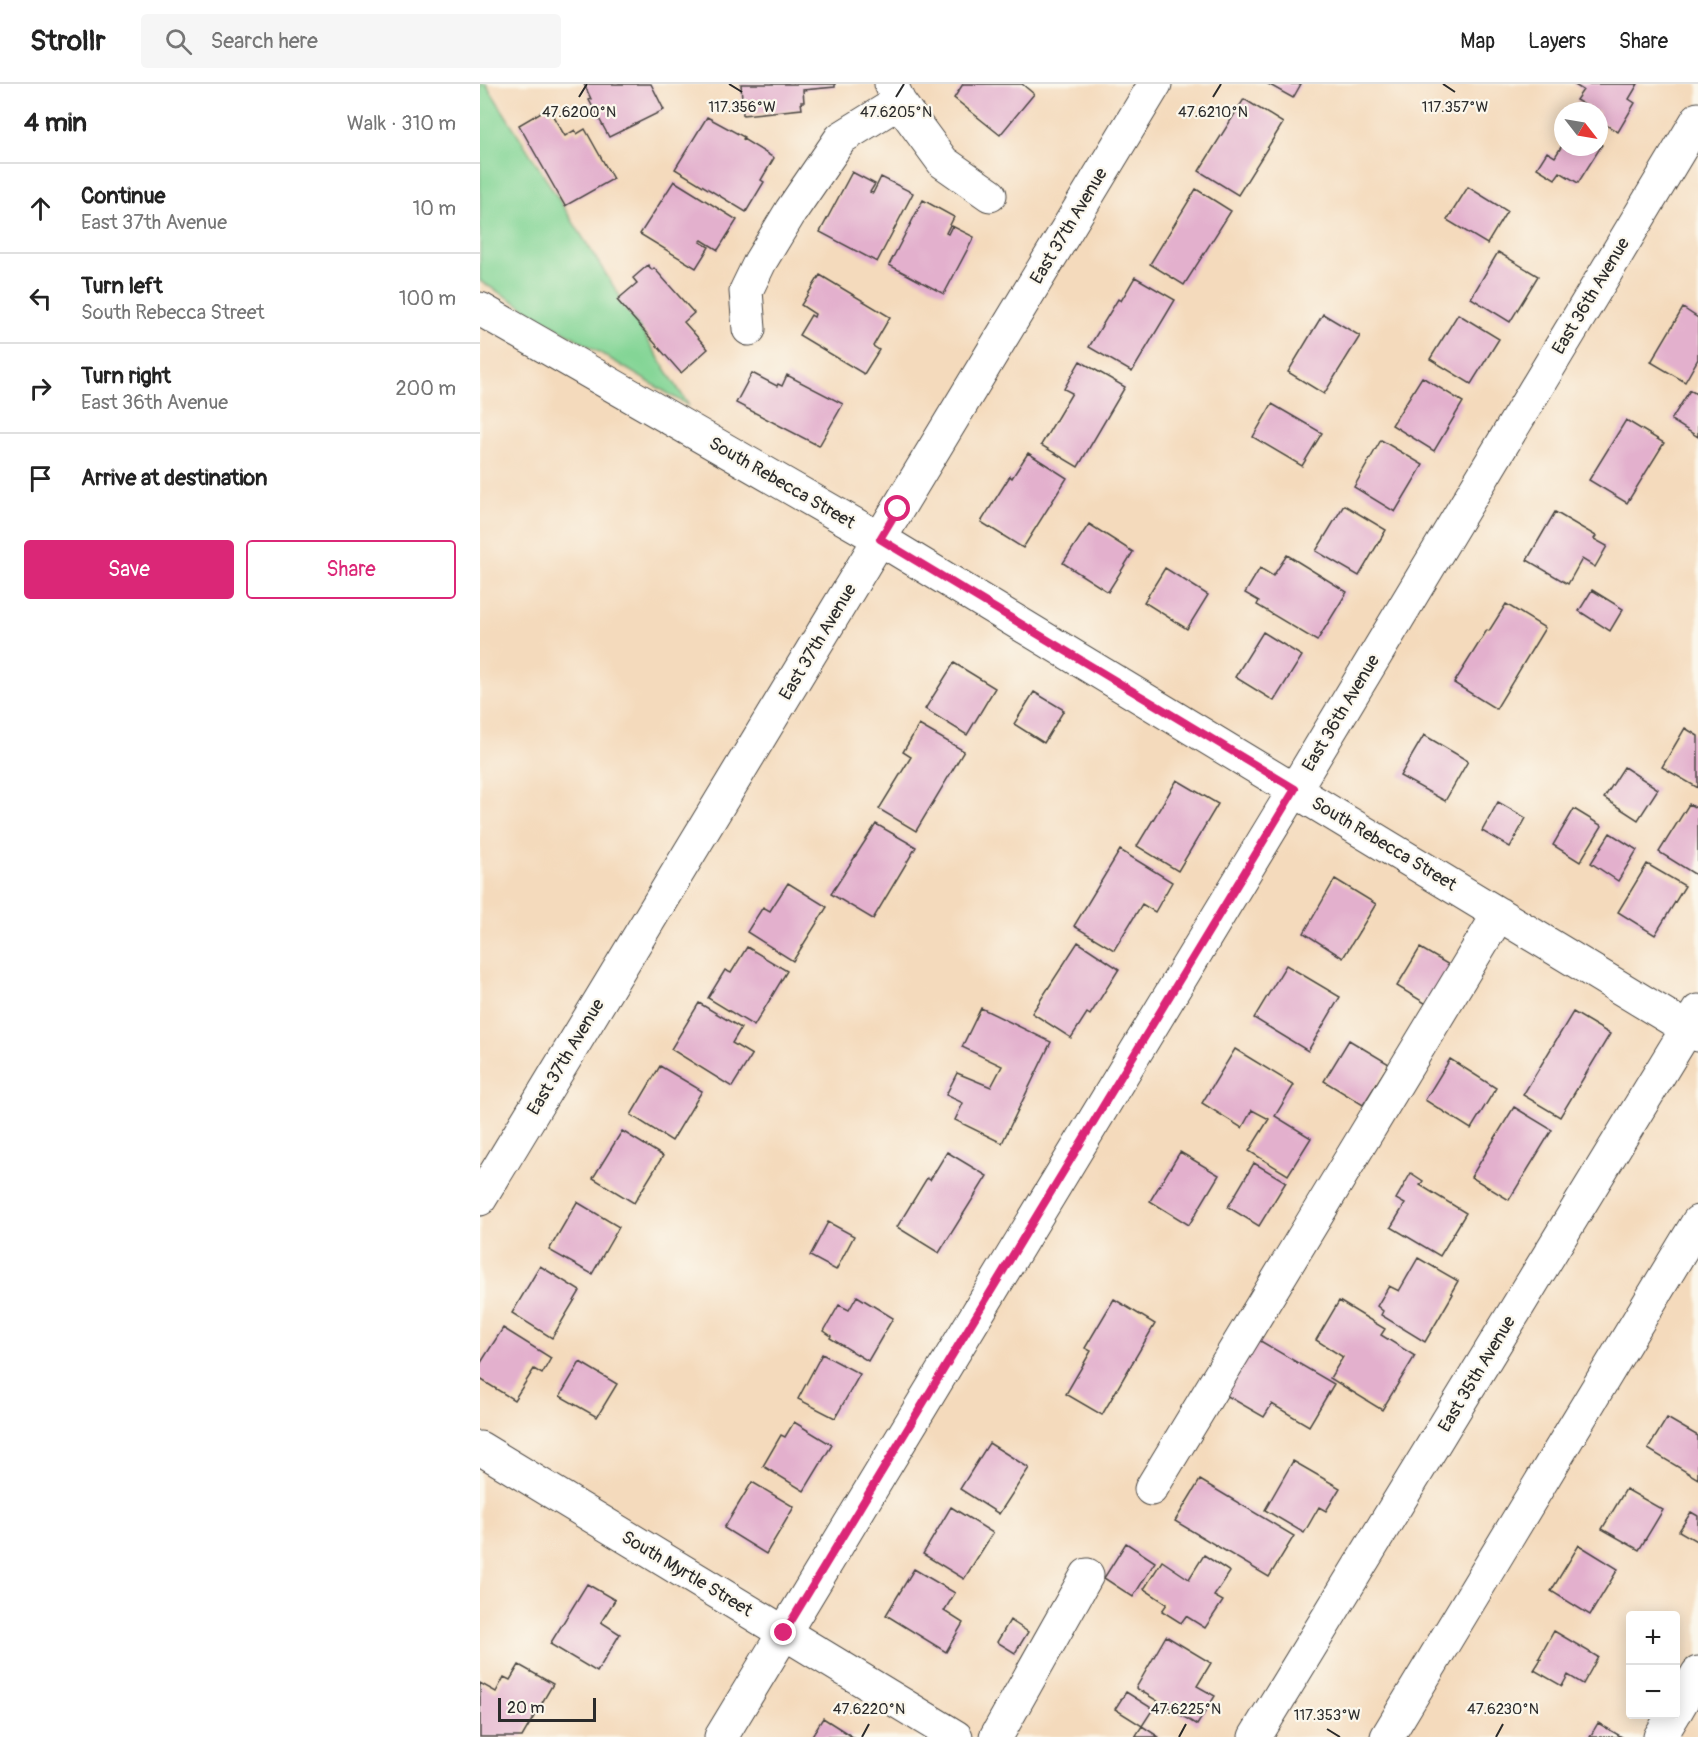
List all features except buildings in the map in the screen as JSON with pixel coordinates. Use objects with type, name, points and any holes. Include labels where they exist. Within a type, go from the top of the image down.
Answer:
[{"type":"street","name":"East 37th Avenue","points":[[480,1199],[1155,84]]},
{"type":"street","points":[[749,329],[746,291],[760,262],[791,211],[841,138],[895,93],[943,162],[990,195]]},
{"type":"street","name":"East 36th Avenue","points":[[721,1737],[1698,119]]},
{"type":"street","name":"South Rebecca Street","points":[[480,309],[880,539],[1499,914],[1694,1025]]},
{"type":"street","points":[[1151,1489],[1499,914]]},
{"type":"street","name":"East 35th Avenue","points":[[1255,1737],[1694,1025]]},
{"type":"street","points":[[1387,1737],[1698,1222]]},
{"type":"street","name":"South Myrtle Street","points":[[480,1448],[956,1737]]},
{"type":"street","points":[[996,1737],[1087,1575]]},
{"type":"street","points":[[1680,1704],[1698,1673]]},
{"type":"street","points":[[1660,1737],[1671,1719]]},
{"type":"green space","points":[[480,84],[486,84],[689,406],[480,281]]},
{"type":"route","points":[[784,1633],[1295,789],[880,539],[898,509]]}]
